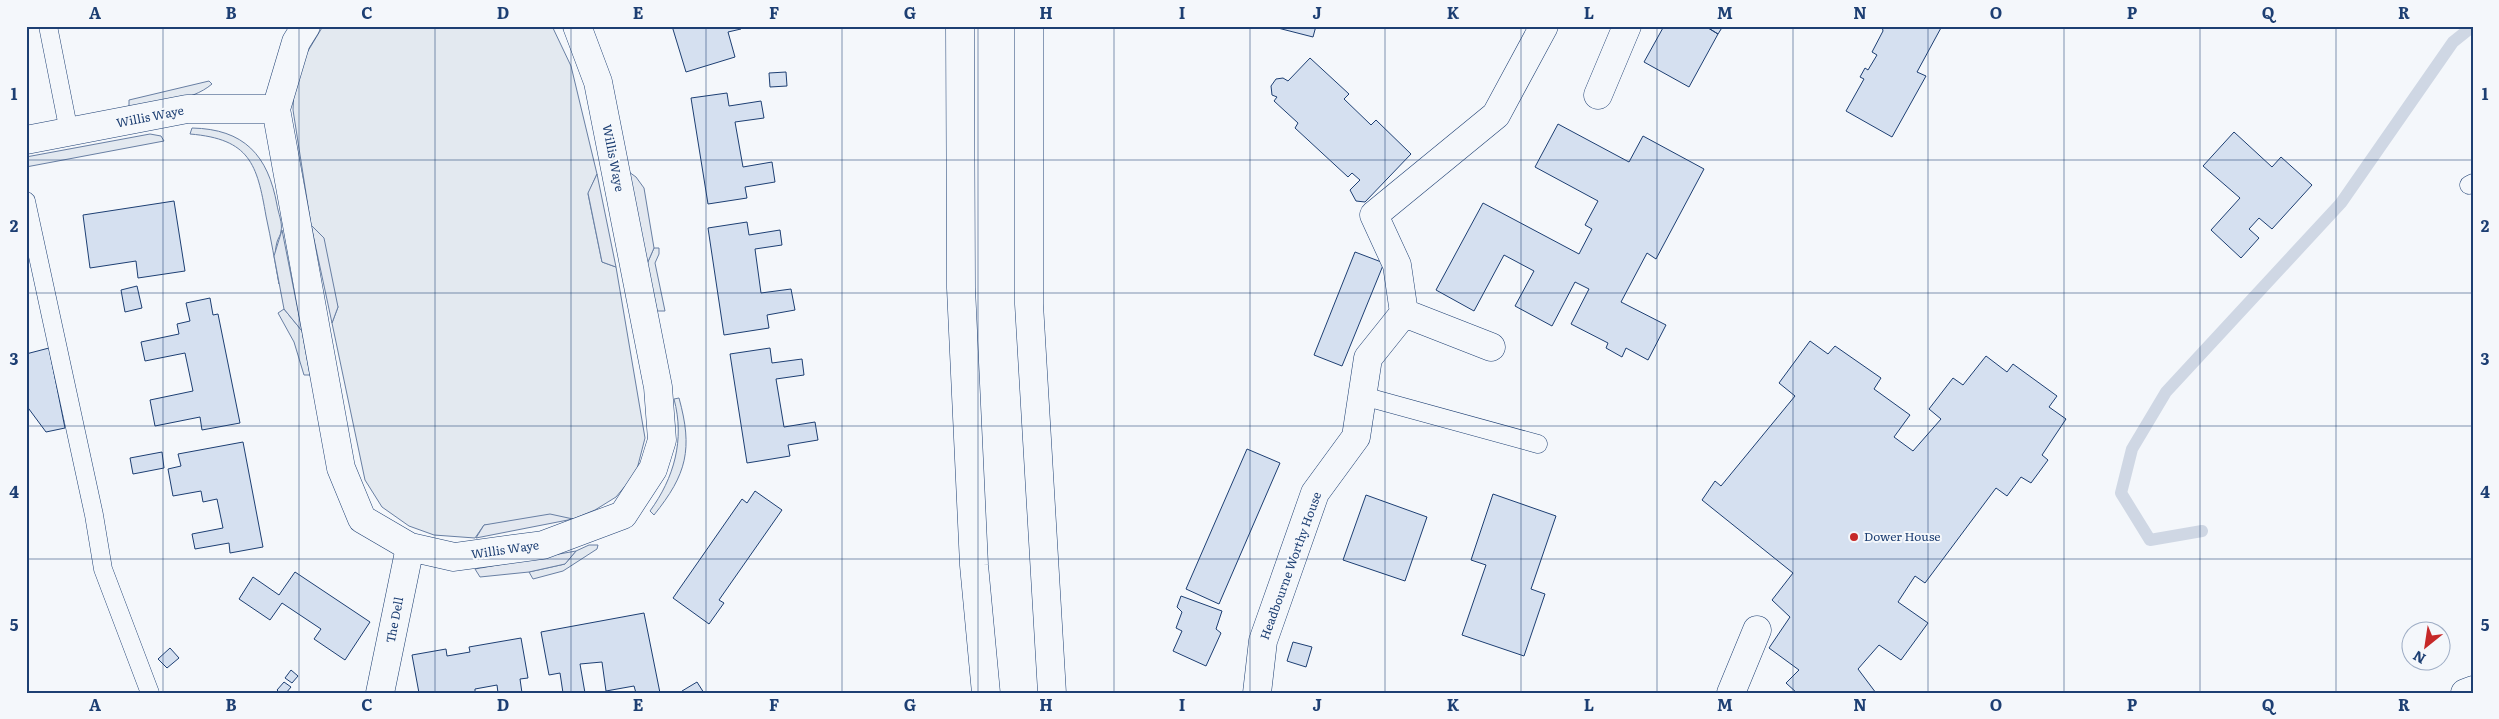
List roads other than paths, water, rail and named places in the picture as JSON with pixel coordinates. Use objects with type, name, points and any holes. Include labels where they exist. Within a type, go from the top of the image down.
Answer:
[{"type":"main road","name":"Willis Waye","points":[[306,26],[296,42],[276,109],[341,468],[362,519],[410,547],[454,557],[543,545],[623,515],[653,469],[662,440],[658,387],[598,82],[577,26]]},
{"type":"main road","points":[[960,26],[961,288],[974,565],[986,693]]},
{"type":"main road","points":[[1029,26],[1029,304],[1052,693]]},
{"type":"main road","points":[[1491,347],[1404,313],[1397,265],[1374,216],[1496,115],[1544,26]]},
{"type":"main road","points":[[1598,95],[1627,26]]},
{"type":"main road","name":"Willis Waye","points":[[26,140],[187,109],[276,109]]},
{"type":"main road","name":"Headbourne Worthy House","points":[[1257,693],[1263,641],[1315,494],[1356,437],[1368,358],[1404,313]]},
{"type":"main road","name":"The Dell","points":[[380,693],[410,547]]},
{"type":"main road","points":[[1731,693],[1757,630]]},
{"type":"main road","points":[[2465,693],[2473,690]]},
{"type":"lane","points":[[48,26],[69,132]]},
{"type":"lane","points":[[26,201],[94,515],[103,569],[150,693]]},
{"type":"lane","points":[[1363,396],[1538,444]]},
{"type":"waterway","points":[[2202,531],[2150,540],[2121,493],[2132,449],[2166,392],[2341,203],[2453,42],[2473,26]]},
{"type":"place","name":"Dower House","points":[[1854,537]]}]
